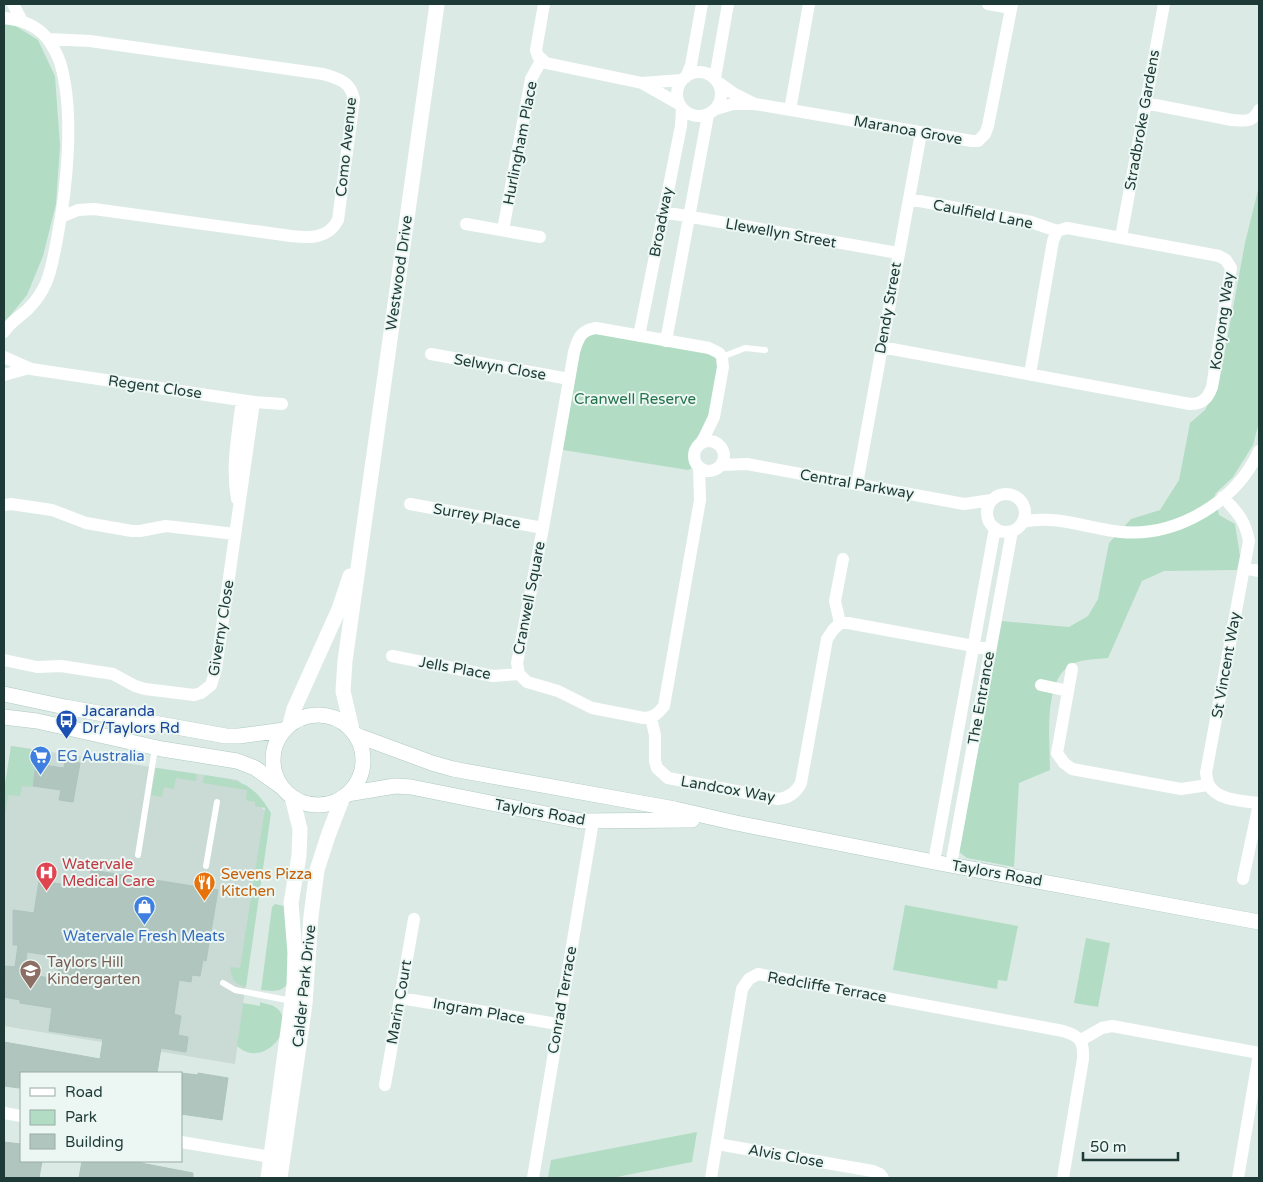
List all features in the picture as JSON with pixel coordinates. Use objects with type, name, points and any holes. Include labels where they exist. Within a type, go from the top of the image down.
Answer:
[{"type":"main road","name":"Westwood Drive","points":[[354,732],[343,691],[343,677],[437,4]]},
{"type":"main road","name":"Westwood Drive","points":[[287,727],[338,609],[362,542]]},
{"type":"main road","points":[[4,694],[226,736],[239,736],[287,727],[302,718],[315,715],[329,716],[341,721],[354,732],[361,745],[363,766],[355,786],[345,796],[323,805],[302,802],[255,768],[237,761],[155,748],[37,722],[4,717]]},
{"type":"main road","points":[[287,727],[278,739],[273,759],[277,780],[288,793]]},
{"type":"main road","name":"Taylors Road","points":[[354,732],[432,763],[454,769],[597,794],[934,862],[1259,922]]},
{"type":"main road","name":"Taylors Road","points":[[345,796],[395,786],[411,787],[581,821],[677,819],[736,823]]},
{"type":"main road","name":"Calder Park Drive","points":[[288,793],[300,829],[299,856],[291,903],[298,1002]]},
{"type":"main road","points":[[593,821],[597,794]]},
{"type":"main road","name":"Calder Park Drive","points":[[280,1178],[277,1158],[318,870],[329,833],[345,796]]},
{"type":"main road","name":"Calder Park Drive","points":[[268,1178],[277,1158]]},
{"type":"street","points":[[13,4],[22,21]]},
{"type":"street","points":[[544,4],[536,50],[538,56],[546,63],[642,83],[684,78],[691,74],[704,72],[717,80]]},
{"type":"street","points":[[681,106],[677,92],[691,65],[702,4]]},
{"type":"street","points":[[642,83],[694,116],[712,112],[722,96],[717,80],[728,4]]},
{"type":"street","points":[[790,110],[809,4]]},
{"type":"street","points":[[988,4],[1011,6]]},
{"type":"street","name":"Stradbroke Gardens","points":[[1121,237],[1144,103],[1164,4]]},
{"type":"street","name":"Maranoa Grove","points":[[712,112],[733,104],[756,104],[972,142],[978,141],[985,134],[1011,6]]},
{"type":"street","points":[[4,18],[30,24],[48,39],[59,60],[65,84],[67,121],[64,193],[51,268],[45,284],[28,309],[8,326],[4,332]]},
{"type":"street","name":"Como Avenue","points":[[48,39],[90,41],[323,74],[346,84],[352,90],[354,99],[338,220],[329,233],[312,237],[291,236],[94,209],[78,210],[61,217]]},
{"type":"street","name":"Como Avenue","points":[[59,60],[66,50],[74,45],[90,41]]},
{"type":"street","name":"Hurlingham Place","points":[[503,230],[531,79],[542,59]]},
{"type":"street","name":"Maranoa Grove","points":[[717,80],[734,93],[756,104]]},
{"type":"street","points":[[1144,103],[1246,121],[1255,118],[1259,110]]},
{"type":"street","name":"Broadway","points":[[639,336],[681,126],[681,106]]},
{"type":"street","name":"Broadway","points":[[666,341],[689,216],[712,112]]},
{"type":"street","name":"Dendy Street","points":[[857,484],[921,133]]},
{"type":"street","name":"Como Avenue","points":[[64,193],[80,204],[94,209]]},
{"type":"street","name":"Caulfield Lane","points":[[909,199],[1031,222],[1057,231]]},
{"type":"street","name":"Llewellyn Street","points":[[663,212],[898,253]]},
{"type":"street","points":[[466,224],[540,237]]},
{"type":"street","name":"Kooyong Way","points":[[881,347],[1190,404],[1204,401],[1209,396],[1212,387],[1232,268],[1226,260],[1219,256],[1121,237],[1067,228],[1057,231]]},
{"type":"street","points":[[1030,374],[1053,241],[1057,231]]},
{"type":"street","name":"Cranwell Square","points":[[651,718],[637,718],[592,708],[558,691],[528,682],[519,674],[516,662],[543,528],[569,379],[578,340],[582,333],[588,329],[596,328],[709,348],[719,353],[722,357]]},
{"type":"street","name":"Selwyn Close","points":[[431,354],[569,379]]},
{"type":"street","name":"Regent Close","points":[[4,357],[29,368],[248,401],[282,404]]},
{"type":"street","points":[[717,468],[704,470],[699,467],[696,464],[694,454],[714,417],[723,367],[722,357]]},
{"type":"street","name":"Regent Close","points":[[4,375],[29,368]]},
{"type":"street","name":"Giverny Close","points":[[4,660],[37,667],[61,666],[119,675],[135,686],[184,695],[194,696],[201,694],[211,685],[216,669],[239,509],[235,488],[234,460],[248,401]]},
{"type":"street","points":[[700,500],[724,458],[714,417]]},
{"type":"street","points":[[702,442],[710,441],[720,446]]},
{"type":"street","name":"Central Parkway","points":[[720,446],[747,464]]},
{"type":"street","points":[[1023,522],[1044,519],[1123,532],[1150,531],[1185,522],[1223,498],[1242,478],[1259,451]]},
{"type":"street","name":"Central Parkway","points":[[717,468],[747,464],[966,504],[992,500]]},
{"type":"street","points":[[651,718],[664,706],[700,500],[699,467]]},
{"type":"street","points":[[1008,494],[1020,499],[1025,514],[1023,522],[1018,528],[1005,532],[990,524],[987,517],[987,508],[992,500],[997,496],[1008,494]]},
{"type":"street","name":"St Vincent Way","points":[[1208,785],[1206,774],[1249,541],[1240,515],[1223,498]]},
{"type":"street","points":[[4,505],[11,504],[52,510],[86,523],[132,530],[140,531],[166,526],[235,534]]},
{"type":"street","name":"Surrey Place","points":[[410,504],[543,528]]},
{"type":"street","name":"Central Parkway","points":[[966,504],[987,517]]},
{"type":"street","points":[[1024,507],[1044,519]]},
{"type":"street","name":"The Entrance","points":[[934,862],[995,528]]},
{"type":"street","name":"The Entrance","points":[[951,865],[1012,531]]},
{"type":"street","points":[[842,559],[835,601],[840,623],[990,649]]},
{"type":"street","points":[[1244,568],[1259,571]]},
{"type":"street","name":"Landcox Way","points":[[651,718],[655,735],[655,762],[657,768],[668,778],[778,799],[786,798],[797,791],[801,783],[827,639],[840,623]]},
{"type":"street","name":"Jells Place","points":[[392,656],[493,676],[519,674]]},
{"type":"street","points":[[1072,669],[1057,753],[1064,763],[1072,769],[1181,789],[1208,785],[1223,797],[1259,804],[1255,844],[1243,879]]},
{"type":"street","points":[[1041,685],[1068,691]]},
{"type":"street","name":"Conrad Terrace","points":[[533,1178],[593,821]]},
{"type":"street","name":"Marin Court","points":[[385,1085],[414,920]]},
{"type":"street","name":"Redcliffe Terrace","points":[[711,1178],[742,989],[749,979],[758,974],[1064,1031],[1079,1038]]},
{"type":"street","name":"Ingram Place","points":[[400,998],[558,1024]]},
{"type":"street","points":[[1064,1178],[1084,1059],[1083,1045],[1079,1038],[1102,1028],[1112,1026],[1259,1054],[1238,1178]]},
{"type":"street","points":[[4,1113],[20,1116]]},
{"type":"street","points":[[182,1142],[277,1158]]},
{"type":"street","name":"Alvis Close","points":[[717,1144],[873,1171],[884,1178]]},
{"type":"lane","points":[[722,357],[745,348],[766,350]]},
{"type":"lane","points":[[138,855],[155,748]]},
{"type":"lane","points":[[206,866],[217,802]]},
{"type":"lane","points":[[223,983],[234,990],[298,1002]]},
{"type":"shaded area","points":[[11,746],[238,780],[268,815],[235,1064],[4,1026],[4,798]]},
{"type":"green space","points":[[11,23],[38,40],[55,76],[60,146],[56,204],[43,256],[27,295],[4,323],[4,25]]},
{"type":"green space","points":[[1259,186],[1259,422],[1253,445],[1233,477],[1215,494],[1219,515],[1235,524],[1240,556],[1237,570],[1164,571],[1142,581],[1108,658],[1074,663],[1064,670],[1057,682],[1052,695],[1050,711],[1050,770],[1019,783],[1014,867],[967,858],[959,852],[1002,621],[1069,627],[1088,616],[1098,599],[1109,543],[1131,519],[1160,510],[1179,480],[1190,423],[1205,410],[1219,383],[1245,243]]},
{"type":"green space","name":"Cranwell Reserve","points":[[600,330],[715,355],[718,371],[706,424],[692,443],[689,453],[695,467],[688,470],[563,450],[581,345],[589,334]]},
{"type":"green space","points":[[11,746],[38,750],[32,787],[22,786],[20,796],[8,795],[4,823],[4,790]]},
{"type":"green space","points":[[156,768],[197,774],[196,781],[176,778],[174,789],[164,787],[162,797],[151,795]]},
{"type":"green space","points":[[204,775],[243,784],[257,794],[271,813],[246,987],[234,980],[230,967],[240,968],[265,808],[255,806],[255,802],[246,800],[247,790],[203,783]]},
{"type":"green space","points":[[275,904],[284,906],[288,931],[287,984],[279,990],[261,990],[272,907]]},
{"type":"green space","points":[[905,905],[1018,926],[1007,981],[998,980],[997,989],[893,970]]},
{"type":"green space","points":[[1086,938],[1110,943],[1098,1007],[1074,1003]]},
{"type":"green space","points":[[260,1002],[275,1007],[282,1015],[284,1024],[282,1033],[268,1049],[258,1053],[247,1052],[237,1046],[243,1003],[260,1006]]},
{"type":"green space","points":[[697,1132],[692,1162],[612,1178],[548,1178],[551,1160]]},
{"type":"building","points":[[65,761],[80,763],[73,802],[59,800],[61,790],[33,786],[36,764],[64,768]]},
{"type":"building","points":[[91,870],[218,890],[206,961],[203,960],[200,976],[192,975],[191,982],[179,980],[174,1014],[181,1016],[178,1035],[188,1037],[186,1052],[161,1048],[157,1072],[20,1072],[19,1088],[4,1086],[4,1042],[100,1059],[103,1039],[49,1031],[52,1008],[20,1003],[20,1000],[4,997],[5,966],[15,967],[18,945],[13,945],[13,910],[34,913],[39,881],[89,888]],"holes":[[[27,952],[60,957],[57,979],[24,974]]]},
{"type":"building","points":[[182,1073],[198,1075],[198,1073],[228,1078],[222,1120],[182,1114]]},
{"type":"building","points":[[4,1142],[20,1144],[20,1162],[42,1162],[39,1178],[4,1178]]},
{"type":"building","points":[[82,1162],[142,1162],[193,1173],[193,1178],[79,1178]]},
{"type":"place","name":"Jacaranda Dr/Taylors Rd","points":[[66,739]]},
{"type":"place","name":"EG Australia","points":[[41,775]]},
{"type":"place","name":"Watervale Medical Care","points":[[46,892]]},
{"type":"place","name":"Sevens Pizza Kitchen","points":[[205,902]]},
{"type":"place","name":"Watervale Fresh Meats","points":[[144,926]]},
{"type":"place","name":"Taylors Hill Kindergarten","points":[[31,990]]}]
